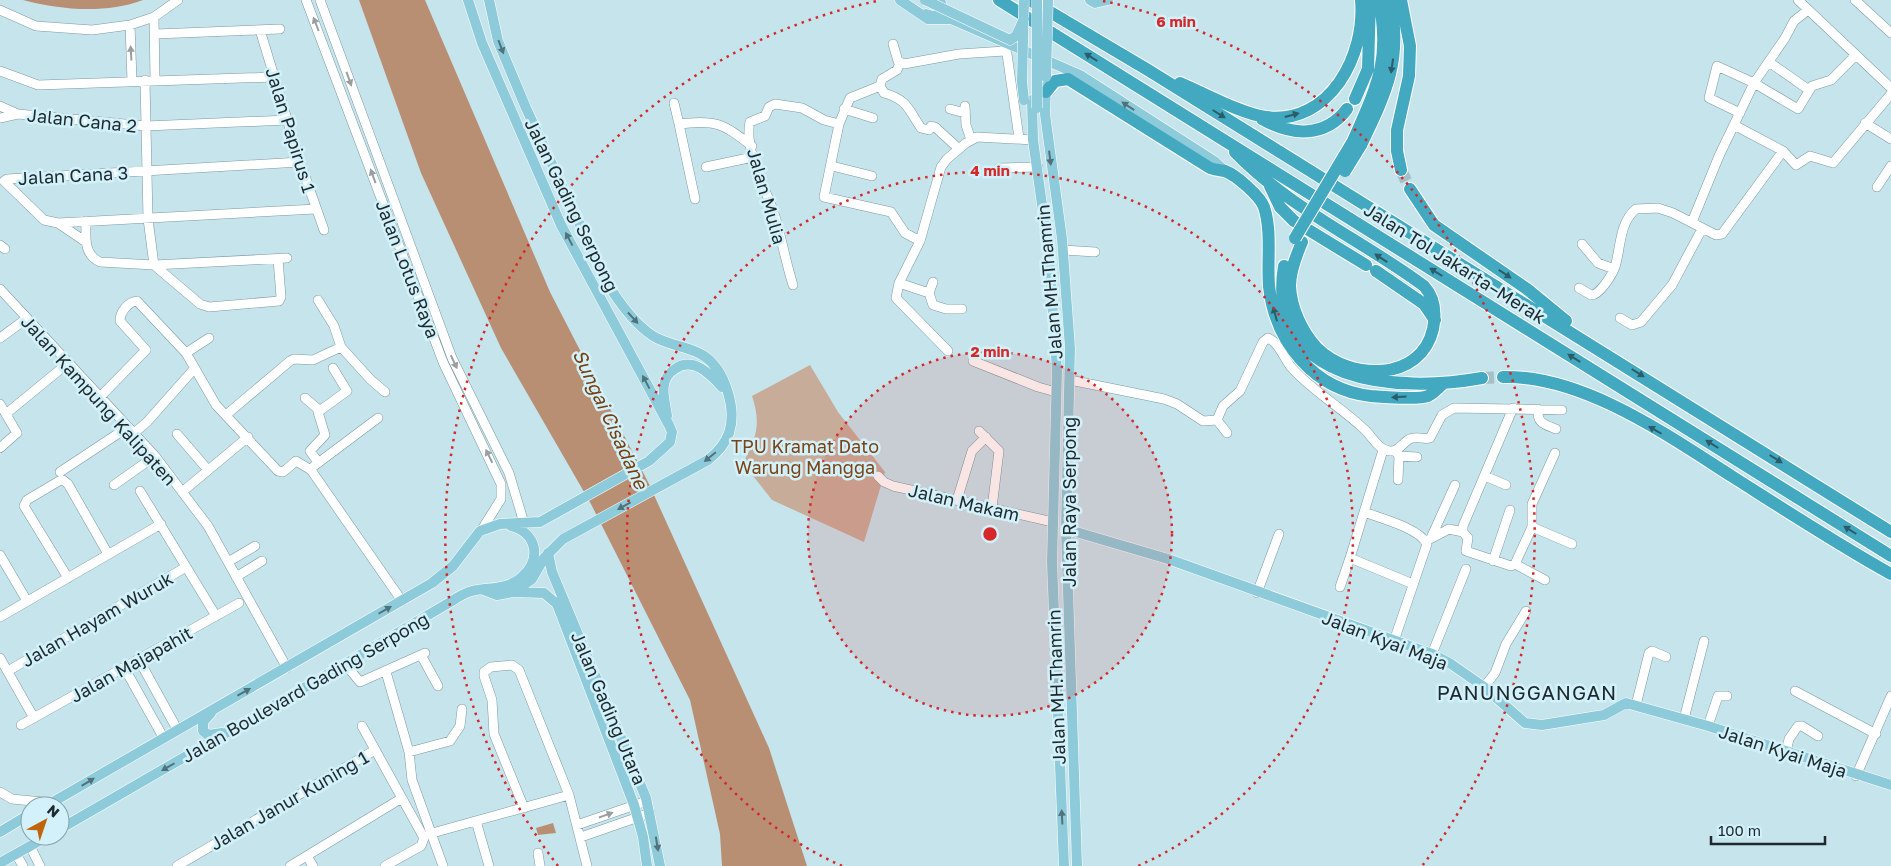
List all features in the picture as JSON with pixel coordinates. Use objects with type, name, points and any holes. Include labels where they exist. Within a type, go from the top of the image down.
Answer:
[{"type":"highway","name":"Jalan Tol Jakarta–Merak","points":[[999,0],[1891,556]]},
{"type":"highway","name":"Jalan Tol Jakarta–Merak","points":[[1031,0],[1148,70],[1891,532]]},
{"type":"highway","points":[[1148,70],[1263,116],[1283,117],[1296,114],[1314,106],[1330,94],[1340,83],[1354,57],[1359,42],[1362,15],[1361,0]]},
{"type":"highway","points":[[1244,110],[1270,124],[1306,132],[1324,128],[1351,104],[1365,79],[1369,63],[1370,0]]},
{"type":"highway","points":[[1357,143],[1382,68],[1384,48],[1379,0]]},
{"type":"highway","points":[[1390,0],[1394,19],[1392,71],[1385,95],[1285,260],[1281,284],[1285,310],[1294,333],[1312,355],[1331,368],[1372,381],[1443,384],[1482,378]]},
{"type":"highway","points":[[1401,0],[1410,46],[1409,76],[1396,130],[1397,151],[1401,170]]},
{"type":"highway","points":[[1046,92],[1055,81],[1068,79],[1210,168],[1226,172],[1255,193],[1263,206],[1268,230],[1269,286],[1280,329],[1296,356],[1316,374],[1336,387],[1359,395],[1390,398],[1428,396],[1443,384]]},
{"type":"highway","points":[[1222,138],[1259,176],[1424,286],[1432,298],[1435,320],[1432,332],[1423,351],[1408,365],[1392,370],[1374,372],[1354,368],[1335,360],[1317,348],[1293,307],[1290,285],[1298,240]]},
{"type":"highway","points":[[1270,184],[1280,207],[1294,221],[1371,268],[1424,304],[1435,320]]},
{"type":"highway","points":[[1410,189],[1434,224],[1527,289],[1596,348]]},
{"type":"highway","points":[[1503,377],[1531,377],[1590,394],[1684,447],[1891,574]]},
{"type":"main road","name":"Jalan Gading Serpong","points":[[468,0],[482,43],[561,224],[669,425]]},
{"type":"main road","name":"Jalan Gading Serpong","points":[[489,0],[498,41],[526,108],[606,281],[619,302],[653,336],[706,358],[724,382],[728,394],[731,426],[725,441],[708,460],[563,540],[546,555]]},
{"type":"main road","points":[[900,0],[928,19],[951,19],[1080,75],[1214,161],[1226,172]]},
{"type":"main road","points":[[925,0],[1006,39],[1013,38],[1024,19]]},
{"type":"main road","points":[[912,8],[933,16],[937,15],[942,6],[940,0]]},
{"type":"main road","points":[[1024,0],[1022,82],[1031,103]]},
{"type":"main road","points":[[1031,0],[1031,103],[1038,167]]},
{"type":"main road","points":[[1031,103],[1037,0]]},
{"type":"main road","name":"Jalan Raya Serpong","points":[[1048,0],[1046,77],[1048,139],[1068,297],[1070,380],[1066,529],[1068,650],[1076,866]]},
{"type":"main road","points":[[1090,0],[1095,3],[1108,0]]},
{"type":"main road","name":"Jalan Raya Serpong","points":[[1031,103],[1048,139]]},
{"type":"main road","name":"Jalan MH.Thamrin","points":[[1038,167],[1049,255],[1057,371],[1053,522],[1054,649],[1064,866]]},
{"type":"main road","points":[[481,531],[503,524],[540,522],[649,461],[670,442],[672,432],[669,425],[664,385],[666,378],[680,366],[689,364],[703,369],[728,394]]},
{"type":"main road","points":[[1055,426],[1068,427]]},
{"type":"main road","points":[[484,590],[516,582],[526,573],[534,561],[534,546],[530,538],[520,528],[503,524]]},
{"type":"main road","name":"Jalan Kyai Maja","points":[[1066,529],[1168,559],[1257,593],[1432,654],[1452,664],[1484,687],[1522,721],[1532,725],[1581,720],[1604,715],[1622,704],[1636,705],[1708,726],[1856,776],[1891,785]]},
{"type":"main road","name":"Jalan Boulevard Gading Serpong","points":[[63,796],[287,668],[447,573],[481,531]]},
{"type":"main road","points":[[513,592],[532,579],[546,555]]},
{"type":"main road","name":"Jalan Gading Utara","points":[[546,555],[647,801],[660,866]]},
{"type":"main road","name":"Jalan Boulevard Gading Serpong","points":[[70,823],[346,665],[463,594],[484,590],[497,595],[513,592]]},
{"type":"main road","name":"Jalan Gading Utara","points":[[513,592],[544,593],[557,604],[634,805],[647,866]]},
{"type":"main road","points":[[1054,649],[1068,650]]},
{"type":"main road","points":[[216,707],[203,722],[203,731],[208,735],[230,731]]},
{"type":"main road","points":[[0,832],[20,820]]},
{"type":"main road","points":[[0,863],[30,846]]},
{"type":"street","points":[[0,10],[36,26],[92,30],[130,25],[154,17],[178,0]]},
{"type":"street","name":"Jalan Lotus Raya","points":[[306,0],[443,362],[501,484]]},
{"type":"street","name":"Jalan Lotus Raya","points":[[320,0],[452,358],[509,473],[524,523]]},
{"type":"street","points":[[1798,0],[1891,88]]},
{"type":"street","points":[[1855,0],[1891,33]]},
{"type":"street","points":[[1692,222],[1754,83],[1794,20],[1808,10]]},
{"type":"street","points":[[154,17],[156,80]]},
{"type":"street","points":[[130,25],[132,81]]},
{"type":"street","points":[[156,34],[280,29]]},
{"type":"street","name":"Jalan Papirus 1","points":[[260,30],[300,162],[324,230]]},
{"type":"street","points":[[893,44],[900,64]]},
{"type":"street","points":[[900,64],[960,54],[1005,52],[1007,54],[1019,138]]},
{"type":"street","points":[[1740,113],[1709,98],[1717,66],[1754,83],[1798,109],[1809,90],[1815,84],[1831,80],[1855,56]]},
{"type":"street","points":[[1769,62],[1809,90]]},
{"type":"street","points":[[900,64],[897,70],[882,79],[880,86],[884,93],[900,98],[910,108],[921,128],[929,130],[931,126],[936,126],[958,149]]},
{"type":"street","points":[[0,71],[38,85],[274,76]]},
{"type":"street","points":[[86,221],[86,242],[91,255],[100,262],[154,265],[282,259],[281,297],[279,301],[209,307],[200,304],[154,265],[148,219],[145,80]]},
{"type":"street","points":[[880,86],[852,96],[844,110],[824,197],[891,212],[905,233],[920,241]]},
{"type":"street","points":[[1734,125],[1783,151],[1796,165],[1810,156],[1833,163],[1891,94]]},
{"type":"street","points":[[674,103],[696,199]]},
{"type":"street","name":"Jalan Mulia","points":[[793,285],[773,212],[753,156],[750,122],[765,116],[770,107],[775,104],[802,108],[824,120],[840,124]]},
{"type":"street","name":"Jalan Cana 2","points":[[0,106],[18,114]]},
{"type":"street","points":[[950,109],[965,110],[966,125],[971,140]]},
{"type":"street","points":[[844,110],[873,118]]},
{"type":"street","name":"Jalan Cana 2","points":[[0,118],[18,114],[146,126],[287,120]]},
{"type":"street","points":[[679,124],[698,122],[725,126],[752,146]]},
{"type":"street","points":[[1865,123],[1891,139]]},
{"type":"street","points":[[948,351],[896,298],[899,283],[920,241],[941,167],[958,149],[977,137],[1034,140]]},
{"type":"street","points":[[1579,288],[1594,296],[1614,269],[1620,238],[1626,220],[1636,208],[1658,208],[1692,222],[1716,235],[1727,230],[1783,151]]},
{"type":"street","points":[[706,167],[753,156]]},
{"type":"street","points":[[146,171],[300,162]]},
{"type":"street","points":[[832,166],[872,176]]},
{"type":"street","points":[[1877,187],[1891,166]]},
{"type":"street","points":[[999,168],[1038,167]]},
{"type":"street","name":"Jalan Cana 3","points":[[58,223],[44,220],[5,184],[7,179],[146,171]]},
{"type":"street","points":[[58,223],[316,209]]},
{"type":"street","points":[[58,223],[86,242]]},
{"type":"street","points":[[1620,318],[1635,326],[1672,285],[1702,229]]},
{"type":"street","points":[[1582,244],[1598,263],[1614,269]]},
{"type":"street","points":[[1063,250],[1094,252]]},
{"type":"street","points":[[933,282],[929,293],[933,305],[946,309],[962,309]]},
{"type":"street","points":[[899,283],[929,293]]},
{"type":"street","name":"Jalan Kampung Kalipaten","points":[[0,289],[155,456],[208,526],[287,668]]},
{"type":"street","points":[[318,300],[334,326],[341,347],[370,379],[385,392]]},
{"type":"street","points":[[100,396],[146,350],[120,321],[121,313],[134,301],[140,304],[186,354],[216,405],[280,472],[296,461],[311,470],[402,601]]},
{"type":"street","points":[[0,338],[26,319]]},
{"type":"street","points":[[186,354],[209,338]]},
{"type":"street","points":[[1217,420],[1222,406],[1240,391],[1263,342],[1268,338],[1273,340],[1290,366],[1304,381],[1366,430],[1383,450],[1416,457]]},
{"type":"street","points":[[226,415],[290,361],[294,359],[313,360],[341,347]]},
{"type":"street","points":[[973,361],[1038,387],[1056,392]]},
{"type":"street","points":[[7,414],[68,362]]},
{"type":"street","points":[[318,462],[310,451],[325,435],[318,415],[319,410],[347,391],[333,368]]},
{"type":"street","points":[[68,578],[24,506],[27,500],[131,430],[148,422],[194,369]]},
{"type":"street","points":[[1070,380],[1164,399],[1177,404],[1203,421],[1217,420]]},
{"type":"street","points":[[305,398],[319,410]]},
{"type":"street","points":[[0,404],[17,434],[0,448]]},
{"type":"street","points":[[1398,480],[1397,454],[1413,437],[1430,438],[1442,415],[1454,408],[1562,410]]},
{"type":"street","points":[[1463,532],[1463,526],[1514,408]]},
{"type":"street","points":[[1538,409],[1537,418],[1540,422],[1556,429]]},
{"type":"street","points":[[311,470],[318,462],[378,418]]},
{"type":"street","points":[[1217,420],[1227,433]]},
{"type":"street","points":[[176,434],[208,470]]},
{"type":"street","points":[[957,500],[972,451],[982,434],[999,451],[992,508]]},
{"type":"street","points":[[182,492],[248,437]]},
{"type":"street","points":[[1340,587],[1383,450]]},
{"type":"street","points":[[1515,564],[1532,527],[1532,504],[1555,453]]},
{"type":"street","points":[[114,485],[155,456]]},
{"type":"street","points":[[60,476],[68,484],[108,554]]},
{"type":"street","name":"Jalan Makam","points":[[878,476],[884,482],[893,486],[1053,522]]},
{"type":"street","points":[[1484,476],[1506,485]]},
{"type":"street","points":[[481,531],[502,499],[501,484],[512,484]]},
{"type":"street","points":[[1394,641],[1428,540],[1455,485]]},
{"type":"street","points":[[140,491],[216,616]]},
{"type":"street","points":[[1493,561],[1510,510]]},
{"type":"street","points":[[1364,512],[1398,524],[1428,540]]},
{"type":"street","points":[[0,616],[161,524]]},
{"type":"street","points":[[1532,527],[1572,544]]},
{"type":"street","points":[[1428,540],[1449,528],[1463,532],[1468,538],[1466,551],[1511,566],[1515,564],[1545,580]]},
{"type":"street","points":[[1257,593],[1279,534]]},
{"type":"street","points":[[228,562],[255,546]]},
{"type":"street","points":[[0,555],[27,601]]},
{"type":"street","points":[[1350,558],[1414,584]]},
{"type":"street","points":[[236,576],[262,561]]},
{"type":"street","name":"Jalan Hayam Wuruk","points":[[8,672],[186,567]]},
{"type":"street","points":[[1432,654],[1466,569]]},
{"type":"street","name":"Jalan Majapahit","points":[[21,726],[125,669],[239,602]]},
{"type":"street","points":[[1484,687],[1495,673],[1506,644],[1526,611]]},
{"type":"street","points":[[1684,719],[1704,641]]},
{"type":"street","points":[[1636,705],[1649,653],[1652,652],[1666,657]]},
{"type":"street","points":[[346,665],[358,682],[386,672],[423,654],[438,686]]},
{"type":"street","points":[[0,658],[34,718]]},
{"type":"street","points":[[139,660],[178,729]]},
{"type":"street","points":[[524,808],[494,734],[492,700],[484,676],[484,672],[491,667],[512,665],[519,670],[568,795],[581,837],[587,866]]},
{"type":"street","points":[[125,669],[164,737]]},
{"type":"street","points":[[386,672],[409,752],[412,780],[443,866]]},
{"type":"street","points":[[1795,691],[1876,734]]},
{"type":"street","points":[[1708,726],[1718,696],[1727,696]]},
{"type":"street","points":[[1856,776],[1891,696]]},
{"type":"street","points":[[409,752],[450,741],[460,726],[462,709]]},
{"type":"street","points":[[362,726],[424,838],[424,844],[385,866]]},
{"type":"street","points":[[1786,752],[1789,739],[1798,726],[1802,726],[1818,736]]},
{"type":"street","name":"Jalan Janur Kuning 1","points":[[177,866],[375,750]]},
{"type":"street","points":[[0,792],[12,799],[20,800]]},
{"type":"street","points":[[436,832],[568,795]]},
{"type":"street","points":[[290,866],[402,798]]},
{"type":"street","points":[[577,825],[647,801]]},
{"type":"street","points":[[581,837],[650,813]]},
{"type":"street","points":[[476,820],[489,866]]},
{"type":"street","points":[[30,846],[40,866]]},
{"type":"street","points":[[538,853],[540,866]]},
{"type":"street","points":[[16,854],[23,866]]},
{"type":"street","points":[[307,856],[313,866]]},
{"type":"green space","name":"TPU Kramat Dato Warung Mangga","points":[[810,365],[838,412],[885,472],[864,542],[772,500],[743,463],[752,446],[756,430],[757,422],[752,396]]},
{"type":"water","points":[[23,0],[143,0],[114,7],[83,9],[52,6]]},
{"type":"water","name":"Sungai Cisadane","points":[[359,0],[425,0],[550,292],[649,484],[769,748],[807,866],[722,866],[720,834],[690,700],[591,504],[501,348],[421,173]]},
{"type":"water","points":[[553,823],[556,833],[538,835],[536,828]]},
{"type":"tunnel","points":[[1401,170],[1410,189]]},
{"type":"tunnel","points":[[1482,378],[1503,377]]},
{"type":"district","name":"PANUNGGANGAN","points":[[1527,692]]}]
